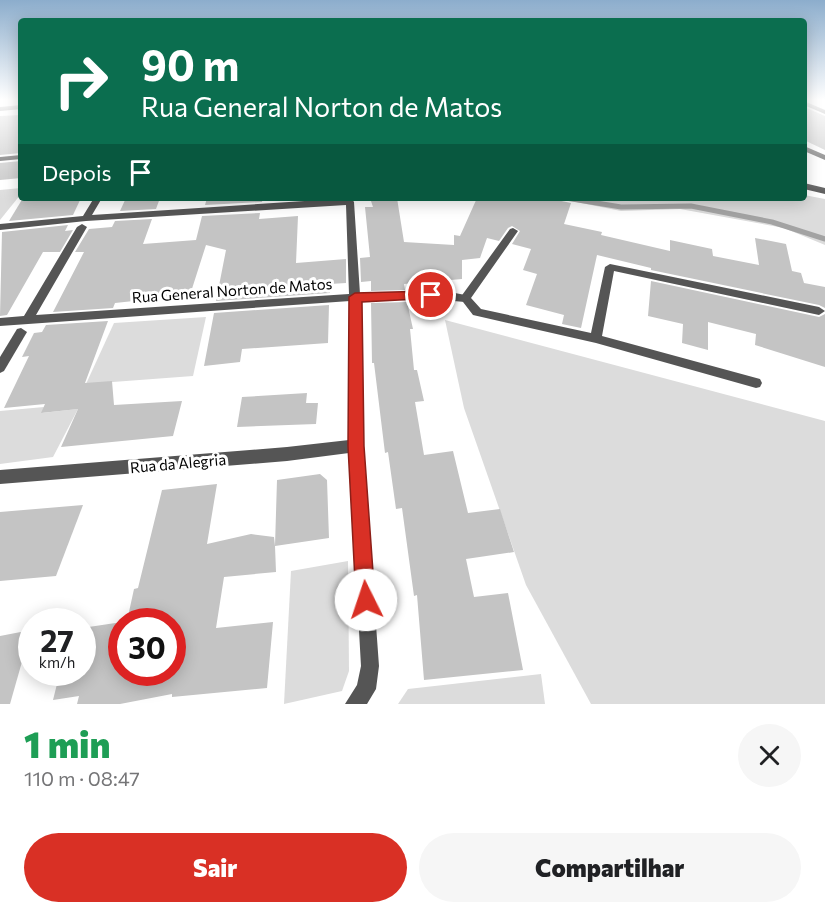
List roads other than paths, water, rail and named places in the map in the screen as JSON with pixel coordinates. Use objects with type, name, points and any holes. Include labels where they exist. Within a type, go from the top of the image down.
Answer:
[{"type":"street","points":[[807,149],[825,158]]},
{"type":"street","points":[[0,159],[18,157]]},
{"type":"street","points":[[807,187],[825,191]]},
{"type":"street","points":[[29,318],[96,201]]},
{"type":"street","points":[[0,227],[336,201]]},
{"type":"street","points":[[348,201],[355,297],[356,446],[370,666],[366,689],[355,704]]},
{"type":"street","points":[[513,231],[465,298],[477,312],[596,339],[756,383]]},
{"type":"street","points":[[596,339],[610,267],[819,311]]},
{"type":"street","name":"Rua General Norton de Matos","points":[[0,322],[29,318],[355,297],[431,295],[465,298]]},
{"type":"street","points":[[0,368],[21,332]]},
{"type":"street","name":"Rua da Alegria","points":[[0,477],[287,454],[356,446]]},
{"type":"waterway","points":[[584,201],[621,207],[691,206],[772,222],[825,239]]}]
